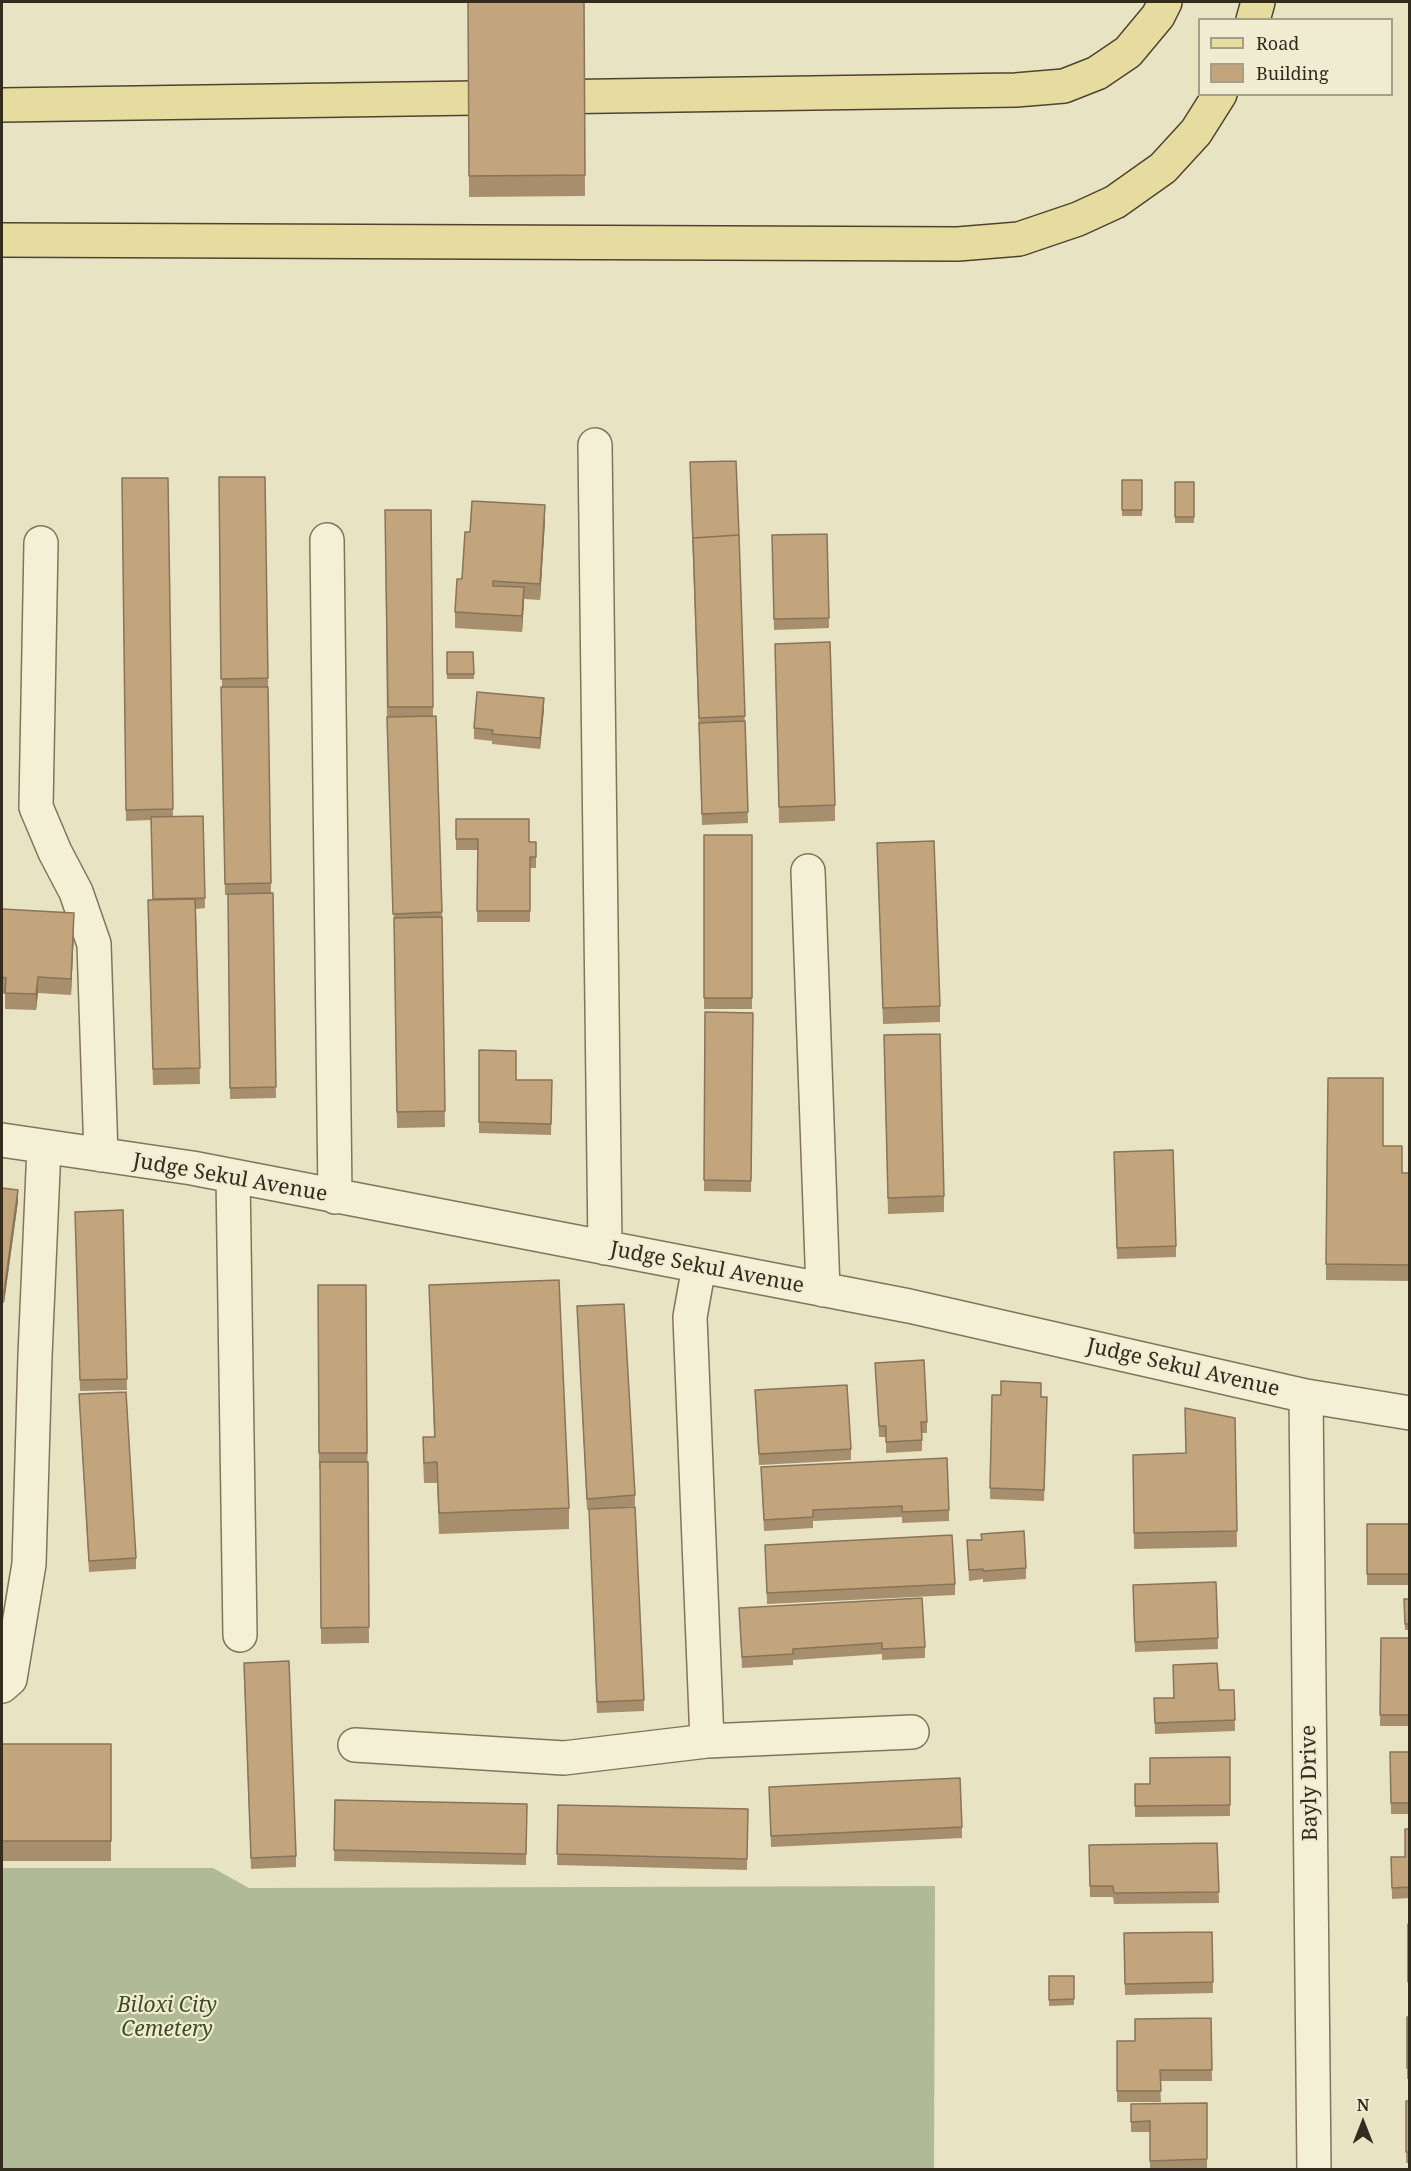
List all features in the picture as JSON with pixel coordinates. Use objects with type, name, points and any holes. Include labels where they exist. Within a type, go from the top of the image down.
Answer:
[{"type":"main road","points":[[2,105],[1016,90],[1064,86],[1097,73],[1128,52],[1158,16],[1165,2]]},
{"type":"main road","points":[[1254,18],[1258,2]]},
{"type":"main road","points":[[2,240],[958,244],[1018,239],[1078,219],[1115,202],[1163,168],[1196,132],[1220,96]]},
{"type":"street","points":[[595,444],[605,1248]]},
{"type":"street","points":[[327,540],[335,1197]]},
{"type":"street","points":[[41,543],[36,807],[55,852],[76,892],[94,944],[101,1155]]},
{"type":"street","points":[[808,871],[823,1290]]},
{"type":"street","name":"Judge Sekul Avenue","points":[[2,1140],[192,1168],[909,1306],[1306,1396],[1410,1413]]},
{"type":"street","points":[[2,1686],[10,1679],[29,1564],[44,1147]]},
{"type":"street","points":[[233,1176],[240,1635]]},
{"type":"street","points":[[699,1266],[690,1317],[707,1741]]},
{"type":"street","name":"Bayly Drive","points":[[1306,1396],[1314,2169]]},
{"type":"street","points":[[355,1745],[564,1758],[707,1741],[912,1732]]},
{"type":"green space","name":"Biloxi City Cemetery","points":[[2,1868],[213,1868],[249,1888],[935,1886],[934,2169],[2,2169]]},
{"type":"building","points":[[468,2],[584,2],[585,175],[469,176]]},
{"type":"building","points":[[736,461],[739,535],[693,538],[693,543],[690,462]]},
{"type":"building","points":[[219,477],[265,477],[268,678],[221,679]]},
{"type":"building","points":[[122,478],[168,478],[173,809],[126,810]]},
{"type":"building","points":[[1122,480],[1142,480],[1142,510],[1122,510]]},
{"type":"building","points":[[1175,482],[1194,482],[1194,517],[1175,517]]},
{"type":"building","points":[[472,501],[545,505],[540,584],[493,581],[493,586],[524,587],[522,616],[455,612],[457,579],[462,579],[465,532],[470,532]]},
{"type":"building","points":[[385,510],[431,510],[433,707],[388,707]]},
{"type":"building","points":[[827,534],[829,618],[774,619],[772,535]]},
{"type":"building","points":[[739,535],[745,716],[699,718],[693,538]]},
{"type":"building","points":[[830,642],[835,805],[779,807],[775,644]]},
{"type":"building","points":[[447,652],[473,652],[474,674],[447,674]]},
{"type":"building","points":[[221,687],[268,687],[271,883],[225,884]]},
{"type":"building","points":[[477,692],[544,698],[540,738],[492,734],[493,730],[474,728]]},
{"type":"building","points":[[436,716],[442,912],[393,914],[387,717]]},
{"type":"building","points":[[745,721],[748,812],[702,814],[699,723]]},
{"type":"building","points":[[203,816],[205,898],[153,899],[151,817]]},
{"type":"building","points":[[456,819],[529,819],[529,842],[536,842],[536,857],[530,857],[530,911],[477,911],[478,839],[456,839]]},
{"type":"building","points":[[704,835],[752,835],[752,998],[704,998]]},
{"type":"building","points":[[934,841],[940,1006],[883,1008],[877,843]]},
{"type":"building","points":[[273,893],[276,1087],[230,1088],[228,894]]},
{"type":"building","points":[[195,899],[200,1068],[153,1069],[148,900]]},
{"type":"building","points":[[2,909],[74,913],[71,979],[38,977],[36,994],[5,993],[6,978],[2,977]]},
{"type":"building","points":[[442,917],[445,1111],[397,1112],[394,918]]},
{"type":"building","points":[[705,1012],[753,1013],[751,1181],[704,1180]]},
{"type":"building","points":[[940,1034],[944,1196],[888,1198],[884,1035]]},
{"type":"building","points":[[479,1050],[516,1051],[516,1080],[552,1080],[551,1124],[479,1122]]},
{"type":"building","points":[[1328,1078],[1383,1078],[1383,1146],[1402,1146],[1402,1173],[1410,1173],[1410,1265],[1326,1264]]},
{"type":"building","points":[[1173,1150],[1176,1246],[1117,1248],[1114,1152]]},
{"type":"building","points":[[2,1188],[18,1190],[4,1292],[2,1292]]},
{"type":"building","points":[[123,1210],[127,1379],[80,1380],[75,1212]]},
{"type":"building","points":[[559,1280],[569,1508],[439,1513],[437,1462],[424,1463],[423,1437],[435,1437],[429,1285]]},
{"type":"building","points":[[318,1285],[366,1285],[367,1453],[319,1453]]},
{"type":"building","points":[[624,1304],[635,1495],[587,1499],[577,1306]]},
{"type":"building","points":[[924,1360],[927,1422],[921,1422],[922,1440],[886,1442],[886,1426],[879,1426],[875,1363]]},
{"type":"building","points":[[1001,1381],[1041,1383],[1041,1397],[1047,1397],[1044,1490],[990,1488],[992,1395],[1001,1395]]},
{"type":"building","points":[[847,1385],[851,1449],[759,1454],[755,1390]]},
{"type":"building","points":[[126,1392],[136,1558],[89,1561],[79,1394]]},
{"type":"building","points":[[1185,1408],[1235,1418],[1237,1531],[1134,1533],[1133,1455],[1186,1453]]},
{"type":"building","points":[[947,1458],[949,1510],[902,1512],[902,1506],[813,1510],[813,1517],[764,1520],[761,1467]]},
{"type":"building","points":[[320,1462],[368,1462],[369,1627],[321,1628]]},
{"type":"building","points":[[635,1507],[644,1700],[597,1702],[589,1509]]},
{"type":"building","points":[[1367,1524],[1410,1524],[1410,1574],[1367,1574]]},
{"type":"building","points":[[1024,1531],[1026,1568],[969,1570],[967,1540],[982,1540],[981,1534]]},
{"type":"building","points":[[952,1535],[955,1584],[767,1593],[765,1545]]},
{"type":"building","points":[[1216,1582],[1218,1638],[1135,1642],[1133,1585]]},
{"type":"building","points":[[922,1598],[925,1647],[882,1649],[882,1643],[793,1649],[793,1654],[742,1657],[739,1608]]},
{"type":"building","points":[[1404,1599],[1410,1599],[1410,1624],[1405,1624]]},
{"type":"building","points":[[1381,1638],[1410,1638],[1410,1715],[1380,1715]]},
{"type":"building","points":[[289,1661],[296,1856],[251,1858],[244,1663]]},
{"type":"building","points":[[1217,1663],[1219,1690],[1234,1690],[1235,1720],[1155,1723],[1154,1698],[1174,1698],[1173,1665]]},
{"type":"building","points":[[2,1744],[111,1744],[111,1841],[2,1841]]},
{"type":"building","points":[[1390,1752],[1410,1752],[1410,1803],[1391,1803]]},
{"type":"building","points":[[1230,1757],[1230,1805],[1135,1806],[1135,1784],[1150,1784],[1150,1758]]},
{"type":"building","points":[[960,1778],[962,1827],[771,1836],[769,1787]]},
{"type":"building","points":[[335,1800],[527,1804],[526,1854],[334,1850]]},
{"type":"building","points":[[558,1805],[748,1809],[747,1859],[557,1854]]},
{"type":"building","points":[[1405,1829],[1410,1829],[1410,1887],[1392,1888],[1391,1857],[1405,1857]]},
{"type":"building","points":[[1217,1843],[1219,1892],[1114,1893],[1113,1886],[1090,1886],[1089,1845]]},
{"type":"building","points":[[1408,1924],[1410,1924],[1410,1982],[1408,1982]]},
{"type":"building","points":[[1212,1932],[1213,1982],[1125,1984],[1124,1933]]},
{"type":"building","points":[[1049,1976],[1074,1976],[1074,1999],[1049,2000]]},
{"type":"building","points":[[1407,2017],[1410,2017],[1410,2068],[1407,2068]]},
{"type":"building","points":[[1211,2018],[1212,2070],[1160,2070],[1161,2091],[1117,2091],[1117,2041],[1135,2041],[1135,2019]]},
{"type":"building","points":[[1406,2101],[1410,2101],[1410,2152],[1406,2152]]},
{"type":"building","points":[[1207,2103],[1207,2159],[1150,2161],[1150,2121],[1131,2122],[1131,2104]]}]
